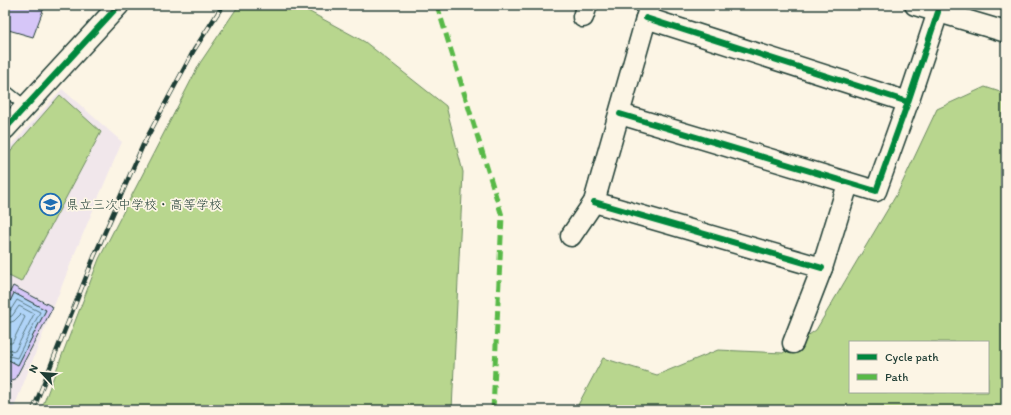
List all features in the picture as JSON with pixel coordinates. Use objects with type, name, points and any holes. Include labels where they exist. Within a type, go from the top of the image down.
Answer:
[{"type":"street","points":[[5,129],[119,5]]},
{"type":"street","points":[[915,5],[1006,32]]},
{"type":"street","points":[[571,236],[594,202],[648,12],[908,102]]},
{"type":"street","points":[[620,114],[876,192],[938,12]]},
{"type":"street","points":[[793,343],[822,268],[848,184]]},
{"type":"street","points":[[594,202],[822,268]]},
{"type":"lane","points":[[5,90],[25,106]]},
{"type":"shaded area","name":"県立三次中学校・高等学校","points":[[62,89],[122,142],[74,255],[13,410],[5,410],[5,152]]},
{"type":"green space","points":[[239,5],[297,5],[365,42],[446,106],[463,172],[452,410],[41,410],[99,259],[200,63]]},
{"type":"green space","points":[[985,87],[1006,94],[1006,410],[578,410],[578,405],[603,358],[657,375],[718,350],[783,353],[816,330],[898,192],[937,109]]},
{"type":"green space","points":[[60,95],[101,132],[21,282],[7,275],[5,278],[5,158]]},
{"type":"water","points":[[14,293],[46,310],[18,365],[5,358],[5,312]]},
{"type":"building","points":[[5,5],[45,5],[33,37],[5,29]]},
{"type":"building","points":[[13,286],[53,307],[14,381],[12,380],[5,393],[5,358],[18,365],[46,310],[14,293],[5,312],[5,301]]},
{"type":"railway","points":[[33,410],[94,257],[143,145],[194,50],[223,5]]},
{"type":"marked path","points":[[437,5],[502,216],[493,410]]},
{"type":"cycle path","points":[[5,129],[119,5]]},
{"type":"cycle path","points":[[646,18],[908,102],[938,12]]},
{"type":"cycle path","points":[[620,114],[876,191],[908,102]]},
{"type":"cycle path","points":[[594,202],[822,268]]},
{"type":"place","name":"県立三次中学校・高等学校","points":[[50,204]]}]
